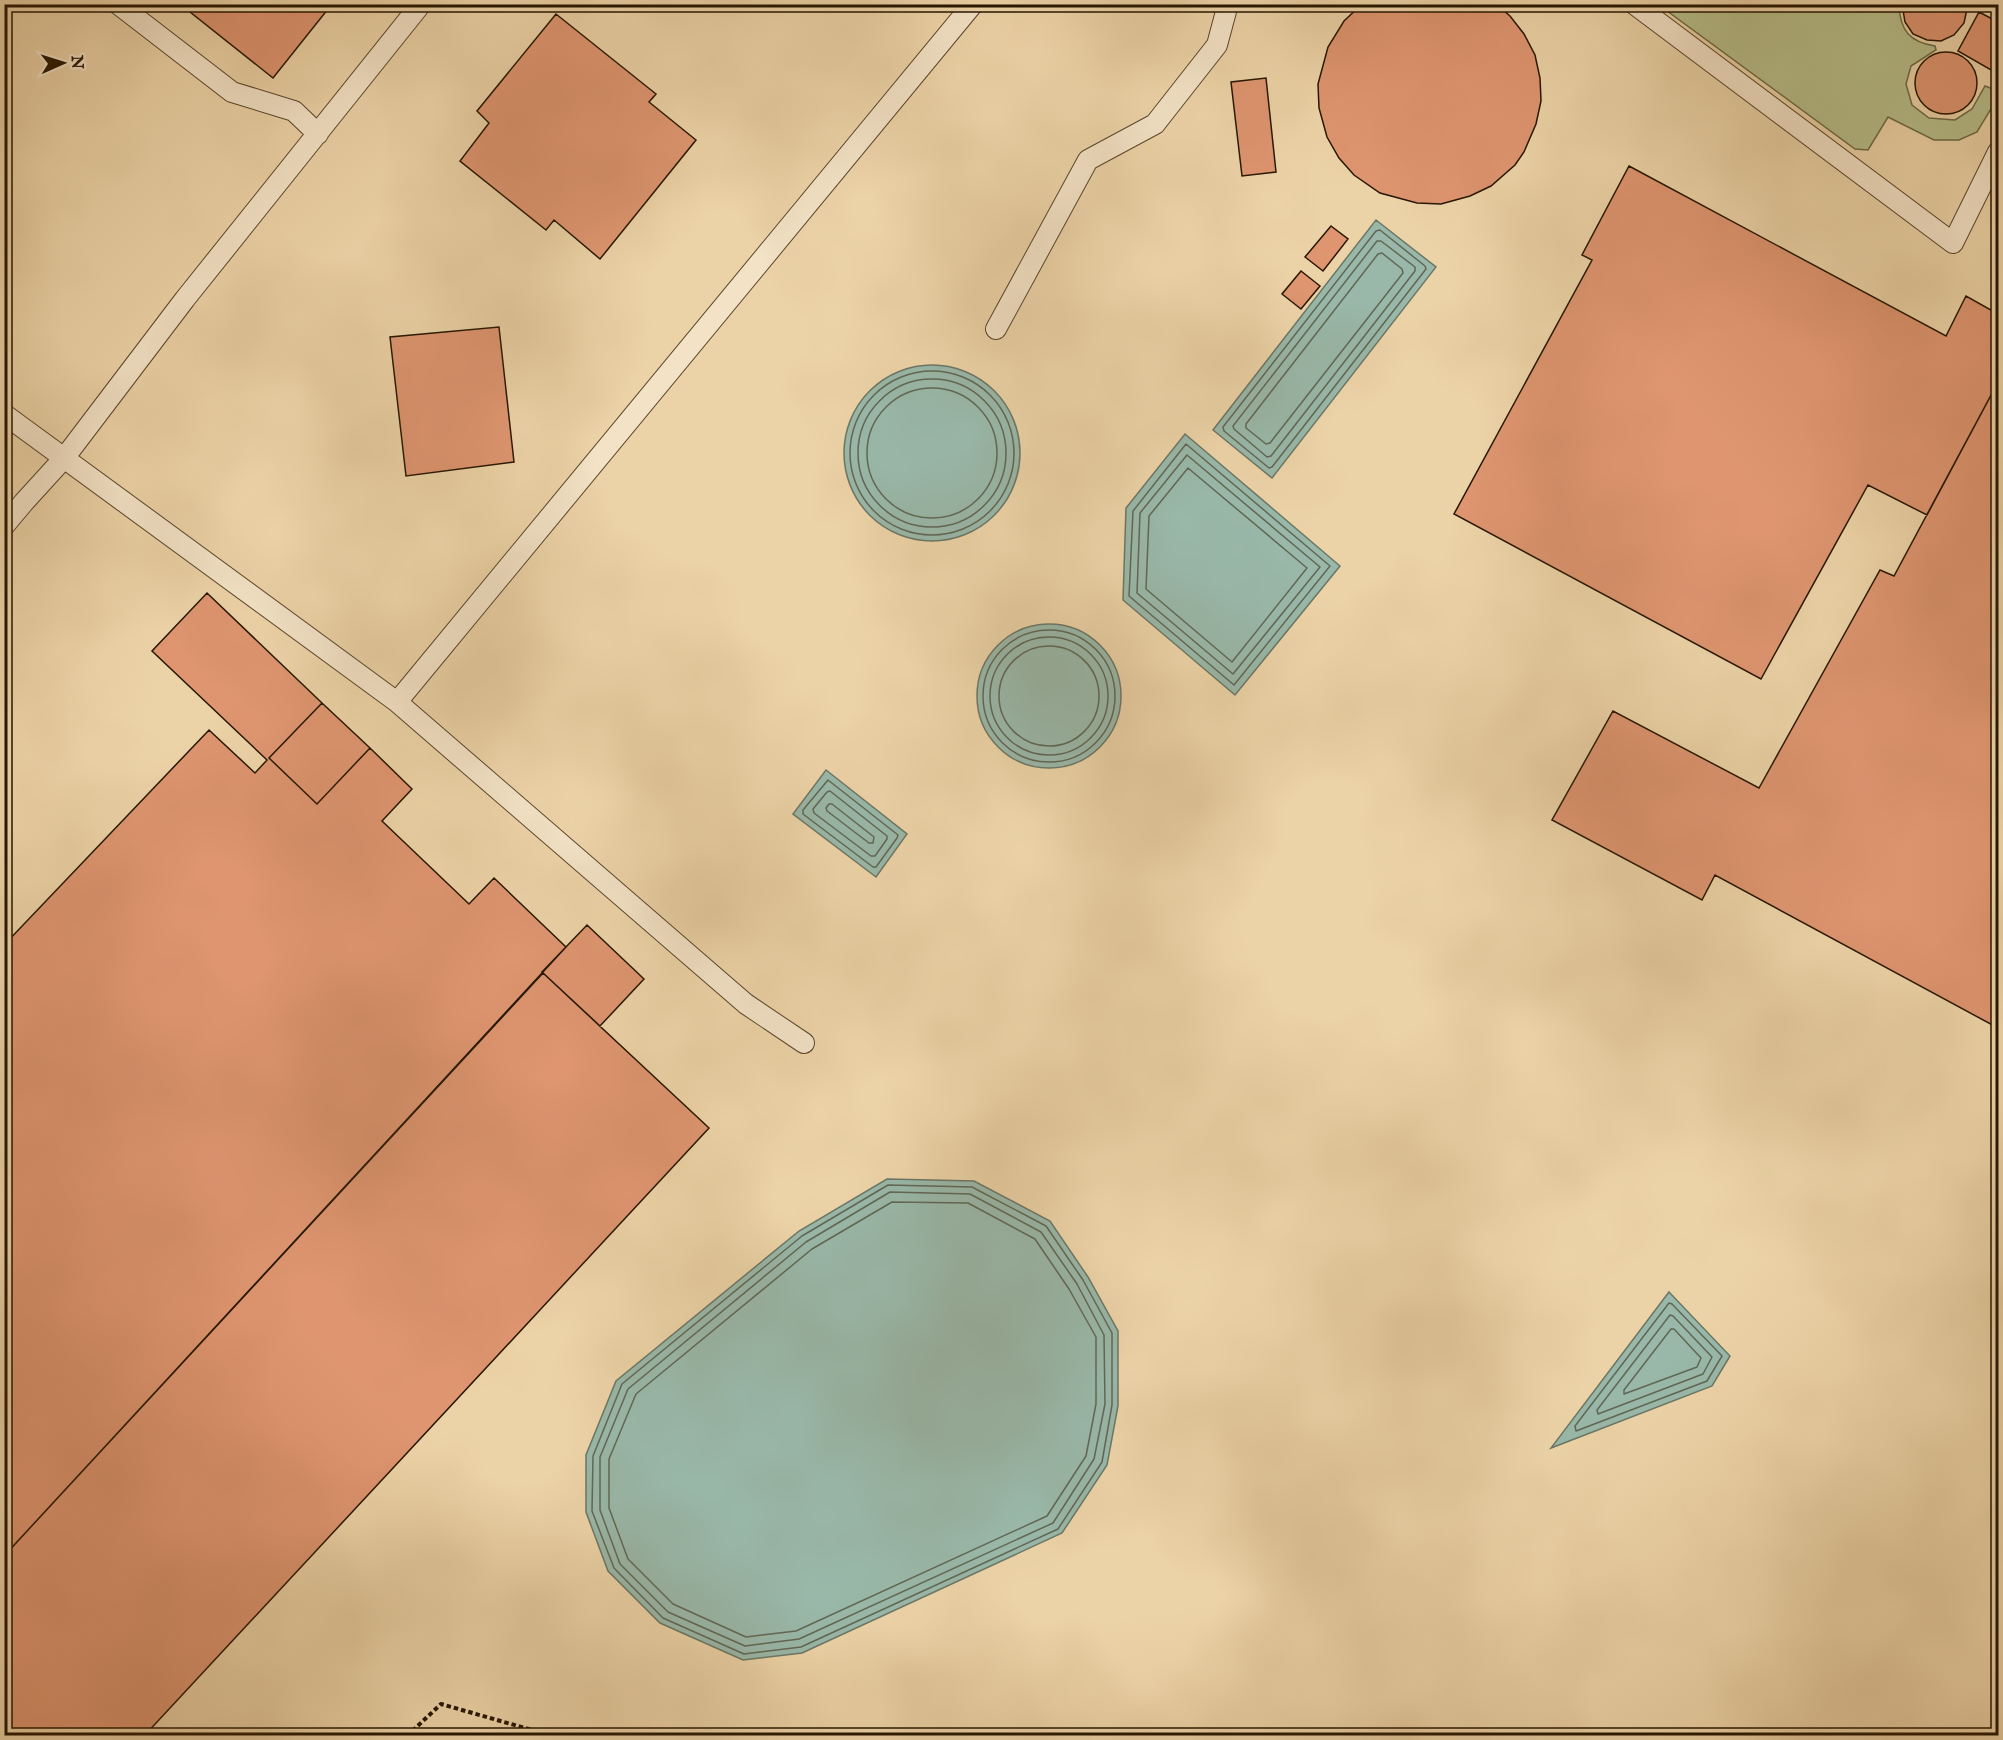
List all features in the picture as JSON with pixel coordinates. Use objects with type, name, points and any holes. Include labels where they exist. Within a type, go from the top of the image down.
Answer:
[{"type":"lane","points":[[118,4],[232,92],[294,111],[318,134]]},
{"type":"lane","points":[[4,526],[65,457],[185,299],[421,4]]},
{"type":"lane","points":[[397,702],[974,4]]},
{"type":"lane","points":[[996,329],[1088,160],[1155,124],[1217,45],[1228,4]]},
{"type":"lane","points":[[1634,4],[1953,243],[1998,152]]},
{"type":"lane","points":[[4,414],[397,702],[746,1004],[804,1043]]},
{"type":"path","points":[[407,1736],[441,1704],[539,1732],[545,1736]]},
{"type":"green space","points":[[1659,5],[1899,5],[1902,22],[1908,34],[1919,42],[1935,46],[1936,50],[1911,66],[1906,84],[1912,105],[1929,118],[1955,120],[1972,109],[1985,86],[1998,91],[1997,99],[1977,132],[1959,140],[1934,140],[1888,117],[1868,150],[1855,149]]},
{"type":"water","points":[[1376,220],[1436,267],[1272,478],[1213,430]]},
{"type":"water","points":[[932,365],[966,372],[981,380],[994,391],[1005,404],[1013,419],[1020,453],[1013,487],[1005,502],[994,515],[981,526],[966,534],[932,541],[898,534],[883,526],[870,515],[859,502],[851,487],[844,453],[851,419],[859,404],[870,391],[883,380],[898,372]]},
{"type":"water","points":[[1185,434],[1340,566],[1235,695],[1123,600],[1126,508]]},
{"type":"water","points":[[1049,624],[1077,629],[1100,645],[1116,668],[1121,696],[1116,724],[1100,747],[1077,763],[1049,768],[1021,763],[998,747],[982,724],[977,696],[982,668],[998,645],[1021,629]]},
{"type":"water","points":[[826,770],[907,834],[876,877],[793,814]]},
{"type":"water","points":[[887,1179],[974,1181],[1050,1221],[1088,1277],[1118,1331],[1118,1406],[1107,1465],[1062,1533],[802,1653],[743,1660],[660,1623],[608,1571],[586,1512],[586,1455],[616,1381],[799,1231]]},
{"type":"water","points":[[1669,1292],[1730,1356],[1712,1386],[1551,1448]]},
{"type":"building","points":[[180,4],[332,4],[273,78]]},
{"type":"building","points":[[1362,4],[1496,4],[1510,16],[1524,34],[1535,55],[1540,78],[1541,101],[1536,124],[1524,152],[1515,165],[1491,186],[1470,196],[1441,204],[1417,203],[1380,193],[1354,175],[1339,158],[1327,137],[1319,108],[1318,84],[1328,47],[1344,21]]},
{"type":"building","points":[[1902,4],[1966,4],[1967,9],[1964,23],[1954,35],[1941,41],[1927,40],[1913,34],[1905,22]]},
{"type":"building","points":[[1979,12],[1998,22],[1998,74],[1958,51]]},
{"type":"building","points":[[556,14],[656,94],[649,102],[696,140],[600,259],[554,220],[546,230],[460,161],[489,123],[477,111]]},
{"type":"building","points":[[1940,52],[1952,52],[1968,61],[1975,71],[1977,83],[1975,95],[1968,105],[1952,114],[1940,114],[1929,109],[1920,100],[1915,89],[1915,77],[1920,66],[1929,57]]},
{"type":"building","points":[[1266,78],[1276,172],[1242,176],[1231,82]]},
{"type":"building","points":[[1629,166],[1946,336],[1966,296],[1998,314],[1998,382],[1927,515],[1868,485],[1761,679],[1454,514],[1592,260],[1582,255]]},
{"type":"building","points":[[1331,226],[1348,239],[1323,271],[1305,257]]},
{"type":"building","points":[[1301,271],[1320,286],[1301,309],[1282,294]]},
{"type":"building","points":[[499,327],[514,462],[406,476],[390,337]]},
{"type":"building","points":[[1998,382],[1998,1028],[1715,875],[1702,900],[1552,820],[1613,711],[1759,788],[1880,570],[1894,576]]},
{"type":"building","points":[[207,593],[322,703],[269,758],[317,804],[370,748],[412,789],[382,821],[469,904],[494,878],[566,947],[4,1556],[4,945],[209,730],[255,773],[267,760],[152,651]]},
{"type":"building","points":[[322,703],[370,748],[317,804],[269,758]]},
{"type":"building","points":[[587,925],[644,979],[600,1026],[542,972]]},
{"type":"building","points":[[543,973],[709,1128],[144,1736],[4,1736],[4,1556]]}]
